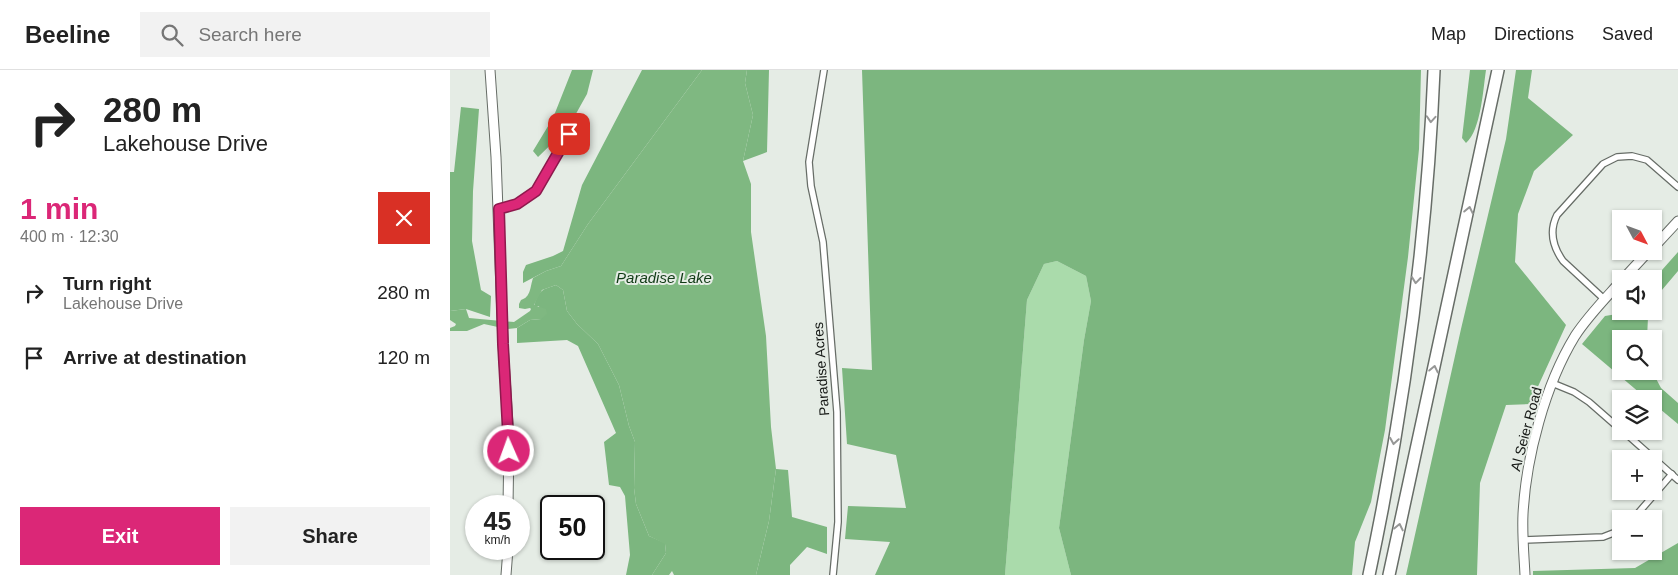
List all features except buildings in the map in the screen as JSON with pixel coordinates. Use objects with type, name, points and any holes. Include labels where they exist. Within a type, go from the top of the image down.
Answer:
[{"type":"highway","points":[[1369,575],[1394,446],[1411,320],[1425,203],[1434,70]]},
{"type":"highway","points":[[1389,575],[1498,70]]},
{"type":"main road","points":[[490,70],[499,209],[503,344],[509,441],[508,495]]},
{"type":"main road","points":[[1662,238],[1678,221]]},
{"type":"main road","name":"Al Seier Road","points":[[1631,270],[1641,260]]},
{"type":"main road","name":"Al Seier Road","points":[[1526,575],[1523,515],[1527,473],[1539,423],[1552,383],[1566,351],[1575,336],[1612,291]]},
{"type":"main road","points":[[506,575],[507,560]]},
{"type":"street","name":"Paradise Acres","points":[[824,70],[810,162],[811,186],[823,242],[837,412],[838,522],[834,575]]},
{"type":"street","points":[[499,209],[517,204],[536,191],[569,134]]},
{"type":"street","points":[[1604,299],[1563,261],[1558,254],[1553,233],[1557,215],[1603,164],[1617,157],[1632,156],[1647,160],[1678,187]]},
{"type":"street","points":[[1552,383],[1574,392],[1589,402],[1612,422]]},
{"type":"street","points":[[1632,440],[1678,480]]},
{"type":"street","points":[[1641,510],[1672,474]]},
{"type":"street","points":[[1523,540],[1603,538],[1612,534]]},
{"type":"shaded area","points":[[572,70],[593,70],[587,94],[568,128],[538,157],[533,151],[553,118]]},
{"type":"shaded area","points":[[642,70],[702,70],[588,224],[561,266],[546,271],[523,283],[523,272],[526,265],[563,251],[582,185]]},
{"type":"shaded area","points":[[747,70],[769,70],[767,152],[743,161],[753,115],[745,83]]},
{"type":"shaded area","points":[[862,70],[1421,70],[1419,149],[1408,257],[1385,430],[1371,502],[1355,542],[1352,575],[1071,575],[1059,528],[1091,301],[1086,276],[1057,261],[1044,264],[1027,300],[1005,575],[875,575],[890,542],[845,539],[848,506],[906,508],[896,455],[847,444],[842,368],[872,370]]},
{"type":"shaded area","points":[[1470,70],[1486,70],[1478,119],[1471,137],[1466,143],[1462,138]]},
{"type":"shaded area","points":[[1516,70],[1532,70],[1528,98],[1573,135],[1534,171],[1518,214],[1515,262],[1566,325],[1530,404],[1506,405],[1480,483],[1477,575],[1406,575],[1506,139]]},
{"type":"shaded area","points":[[461,107],[479,109],[473,191],[472,241],[481,290],[491,296],[490,317],[466,309],[450,311],[450,172],[454,172]]},
{"type":"shaded area","points":[[1678,252],[1678,271],[1662,290],[1662,270]]},
{"type":"shaded area","points":[[1057,261],[1086,276],[1091,301],[1059,528],[1071,575],[1005,575],[1027,300],[1044,264]]},
{"type":"shaded area","points":[[556,285],[563,290],[567,311],[577,324],[598,344],[619,385],[635,442],[634,488],[636,504],[649,536],[665,543],[666,553],[652,575],[626,575],[630,555],[625,496],[620,487],[609,485],[604,442],[616,433],[578,346],[567,340],[517,343],[517,328],[530,320],[541,319],[539,306],[534,306],[539,294]]},
{"type":"shaded area","points":[[1612,315],[1612,320],[1648,320],[1647,330],[1612,330],[1612,369],[1582,344],[1605,316]]},
{"type":"shaded area","points":[[1625,380],[1657,380],[1661,388],[1678,403],[1678,424],[1662,411],[1662,390],[1636,390]]},
{"type":"shaded area","points":[[776,469],[788,470],[792,517],[827,527],[827,554],[807,547],[790,565],[790,575],[756,575],[769,521]]},
{"type":"shaded area","points":[[1678,543],[1678,575],[1533,575],[1533,571],[1635,568],[1649,560],[1662,560],[1662,552]]},
{"type":"water","name":"Paradise Lake","points":[[702,70],[747,70],[745,83],[753,115],[743,161],[751,184],[751,232],[766,336],[771,427],[776,469],[769,521],[756,575],[674,575],[672,571],[669,575],[652,575],[666,553],[665,544],[649,536],[636,504],[634,488],[635,442],[619,385],[598,344],[577,324],[567,311],[563,290],[556,285],[542,290],[534,305],[546,309],[547,314],[541,319],[530,320],[517,328],[507,329],[484,324],[467,331],[450,331],[450,328],[456,324],[450,320],[450,311],[466,309],[469,318],[514,322],[530,311],[530,308],[519,308],[519,304],[521,300],[527,297],[533,278],[561,266],[588,224]]},
{"type":"route","points":[[509,451],[503,344],[499,209],[517,204],[536,191],[569,134]]}]
